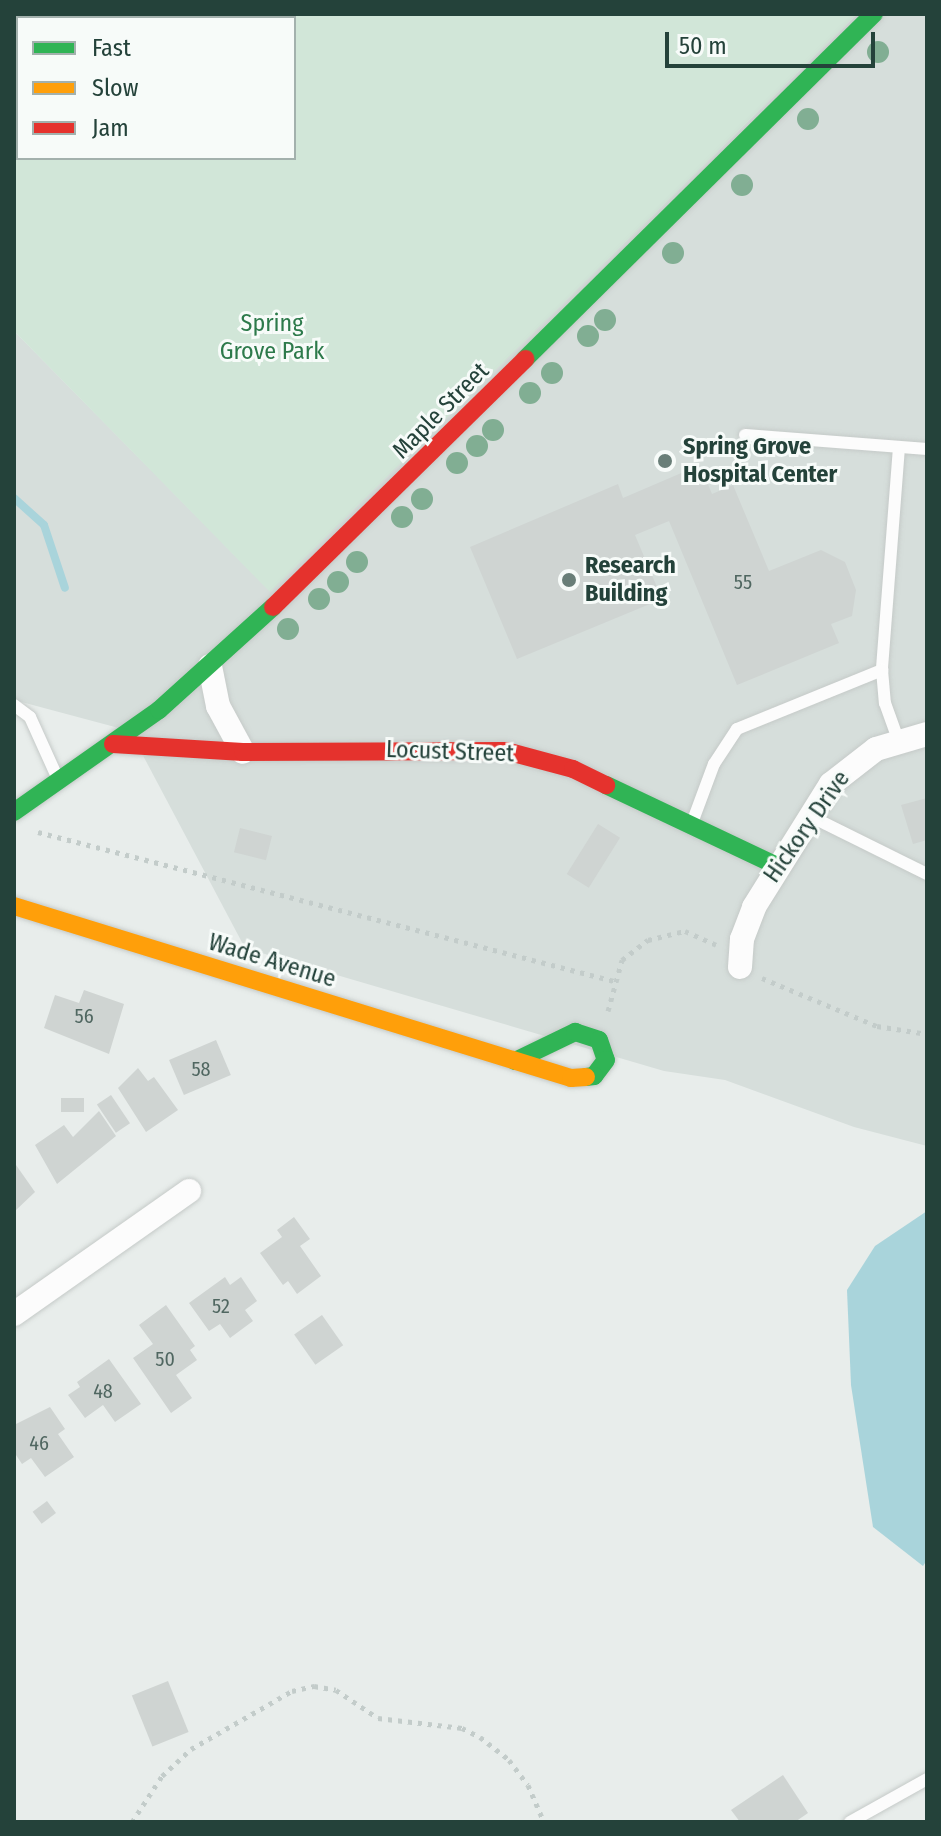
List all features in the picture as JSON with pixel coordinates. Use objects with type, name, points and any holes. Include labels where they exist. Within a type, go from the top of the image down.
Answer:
[{"type":"street","name":"Maple Street","points":[[14,812],[113,744],[210,666],[874,14]]},
{"type":"street","points":[[210,666],[218,706],[243,752]]},
{"type":"street","name":"Hickory Drive","points":[[740,967],[742,939],[777,866],[810,816],[851,764],[899,742],[927,734]]},
{"type":"street","name":"Locust Street","points":[[113,744],[243,752],[506,751],[573,769],[777,866]]},
{"type":"street","name":"Wade Avenue","points":[[14,906],[515,1061]]},
{"type":"street","points":[[14,1314],[189,1191]]},
{"type":"lane","points":[[745,435],[927,449]]},
{"type":"lane","points":[[899,447],[882,670],[885,703],[899,742]]},
{"type":"lane","points":[[691,826],[714,764],[737,729],[882,670]]},
{"type":"lane","points":[[14,705],[30,717],[59,782]]},
{"type":"lane","points":[[810,816],[927,874]]},
{"type":"lane","points":[[850,1822],[927,1779]]},
{"type":"path","points":[[29,830],[614,981]]},
{"type":"path","points":[[610,1005],[622,960],[648,940],[685,931],[725,949],[740,967],[877,1026],[927,1034]]},
{"type":"path","points":[[132,1822],[162,1776],[191,1749],[282,1696],[314,1686],[336,1690],[378,1718],[462,1728],[480,1737],[509,1760],[528,1785],[544,1822]]},
{"type":"shaded area","name":"Spring Grove Hospital Center","points":[[857,14],[927,14],[927,1146],[854,1127],[725,1080],[664,1071],[245,948],[130,731],[14,700],[14,331],[270,591]]},
{"type":"green space","name":"Spring Grove Park","points":[[14,14],[857,14],[270,592],[14,331]]},
{"type":"water","points":[[927,1211],[927,1560],[923,1566],[873,1527],[851,1385],[847,1290],[875,1246]]},
{"type":"building","name":"Research Building","points":[[700,465],[712,494],[733,485],[769,571],[821,550],[845,562],[856,590],[852,616],[831,624],[839,643],[737,685],[669,521],[635,535],[662,599],[517,659],[470,547],[618,484],[623,498]]},
{"type":"building","points":[[927,798],[927,840],[913,844],[901,805]]},
{"type":"building","points":[[598,824],[620,838],[589,888],[567,874]]},
{"type":"building","points":[[240,828],[272,836],[266,860],[234,852]]},
{"type":"building","points":[[84,990],[124,1004],[109,1054],[44,1028],[55,995],[79,1003]]},
{"type":"building","points":[[216,1040],[231,1075],[184,1095],[169,1060]]},
{"type":"building","points":[[138,1068],[148,1081],[154,1077],[178,1110],[146,1132],[118,1088]]},
{"type":"building","points":[[111,1095],[130,1123],[116,1133],[97,1105]]},
{"type":"building","points":[[61,1098],[84,1098],[84,1112],[61,1112]]},
{"type":"building","points":[[99,1111],[116,1136],[57,1184],[35,1145],[64,1125],[73,1137]]},
{"type":"building","points":[[14,1166],[35,1192],[14,1212]]},
{"type":"building","points":[[294,1217],[310,1239],[300,1246],[321,1276],[297,1294],[288,1281],[283,1285],[260,1253],[282,1237],[277,1230]]},
{"type":"building","points":[[225,1277],[230,1285],[241,1277],[257,1301],[245,1310],[253,1321],[230,1338],[220,1324],[209,1331],[189,1303]]},
{"type":"building","points":[[166,1305],[195,1346],[190,1350],[197,1360],[176,1375],[192,1398],[171,1413],[133,1358],[153,1344],[139,1325]]},
{"type":"building","points":[[322,1315],[343,1345],[315,1365],[294,1335]]},
{"type":"building","points":[[109,1359],[141,1404],[115,1422],[103,1405],[85,1418],[68,1395],[80,1387],[77,1382]]},
{"type":"building","points":[[50,1407],[65,1429],[58,1434],[74,1457],[45,1477],[31,1458],[22,1464],[14,1452],[14,1425]]},
{"type":"building","points":[[47,1501],[56,1513],[42,1524],[33,1512]]},
{"type":"building","points":[[168,1681],[189,1732],[152,1747],[132,1696]]},
{"type":"building","points":[[783,1775],[808,1813],[795,1822],[740,1822],[731,1810]]},
{"type":"waterway","points":[[14,498],[44,525],[65,588]]},
{"type":"traffic: fast","points":[[525,359],[874,14]]},
{"type":"traffic: fast","points":[[14,812],[159,710],[273,607]]},
{"type":"traffic: fast","points":[[606,785],[777,866]]},
{"type":"traffic: fast","points":[[515,1061],[575,1032],[599,1040],[606,1060],[594,1076],[586,1077]]},
{"type":"traffic: slow","points":[[14,906],[571,1078],[586,1077]]},
{"type":"traffic: jam","points":[[273,607],[525,359]]},
{"type":"traffic: jam","points":[[113,744],[243,752],[506,751],[573,769],[606,785]]},
{"type":"place","name":"Spring Grove Hospital Center","points":[[665,461]]},
{"type":"place","name":"Research Building","points":[[569,580]]}]
